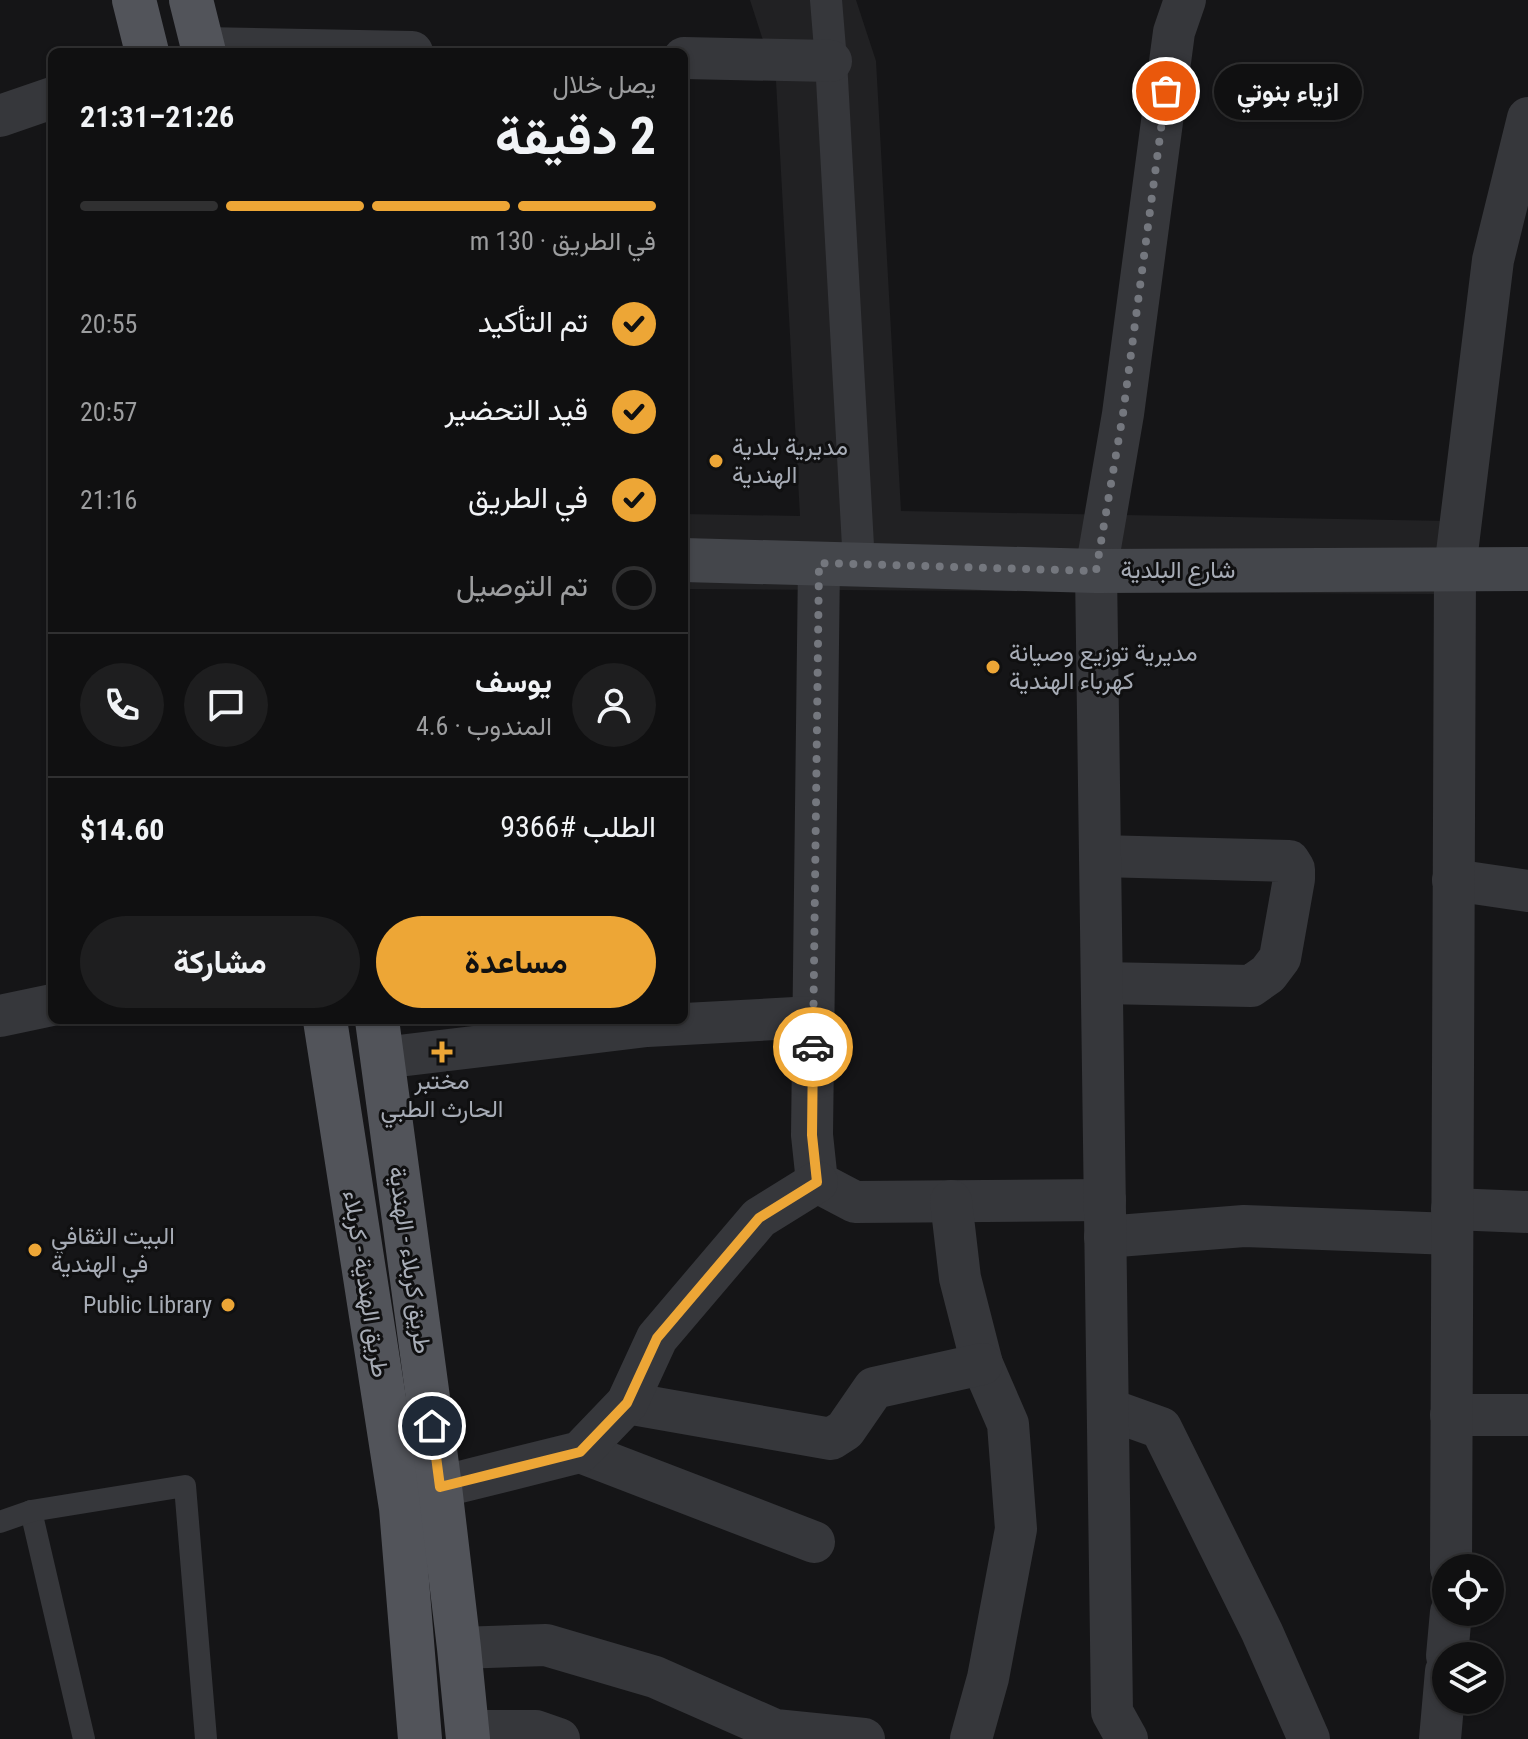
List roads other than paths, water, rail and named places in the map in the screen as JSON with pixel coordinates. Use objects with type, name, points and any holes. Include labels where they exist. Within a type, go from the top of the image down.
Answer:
[{"type":"main road","points":[[134,0],[146,48]]},
{"type":"main road","points":[[191,0],[203,48]]},
{"type":"main road","name":"شارع البلدية","points":[[688,560],[1096,571],[1528,569]]},
{"type":"main road","name":"طريق الهندية - كربلاء","points":[[326,1024],[401,1508],[420,1739]]},
{"type":"main road","name":"طريق كربلاء - الهندية","points":[[379,1039],[440,1487],[468,1735]]},
{"type":"street","points":[[817,1182],[812,1135],[813,1017],[839,563],[831,61],[826,0]]},
{"type":"street","points":[[1127,1739],[1112,1712],[1096,571],[1123,414],[1174,32],[1185,0]]},
{"type":"street","points":[[688,58],[831,61]]},
{"type":"street","points":[[0,116],[48,99]]},
{"type":"street","points":[[1451,1554],[1455,569],[1493,260],[1528,118]]},
{"type":"street","points":[[1100,856],[1289,861],[1294,869],[1280,958],[1268,974],[1251,986],[1102,983]]},
{"type":"street","points":[[1453,880],[1528,891]]},
{"type":"street","points":[[0,1016],[48,1006]]},
{"type":"street","points":[[688,1024],[813,1017]]},
{"type":"street","points":[[379,1039],[684,1024]]},
{"type":"street","points":[[817,1182],[855,1202],[951,1201],[1105,1219],[1244,1226],[1452,1222],[1528,1212]]},
{"type":"street","points":[[440,1487],[580,1452],[627,1403],[657,1338],[759,1218],[817,1182]]},
{"type":"street","points":[[951,1201],[960,1278],[982,1364],[1008,1424],[1016,1529],[988,1678],[971,1739]]},
{"type":"street","points":[[627,1403],[831,1439],[845,1430],[874,1388],[982,1364]]},
{"type":"street","points":[[1108,1409],[1161,1428],[1262,1632],[1309,1739]]},
{"type":"street","points":[[1451,1415],[1528,1415]]},
{"type":"street","points":[[580,1452],[814,1542]]},
{"type":"street","points":[[459,1648],[546,1645],[655,1677],[773,1734],[864,1739]]},
{"type":"street","points":[[1440,1739],[1442,1714]]},
{"type":"street","points":[[468,1735],[536,1731],[559,1739]]},
{"type":"lane","points":[[0,1522],[31,1511],[185,1486],[206,1739]]},
{"type":"lane","points":[[31,1511],[84,1739]]},
{"type":"place","name":"ازياء بنوتي","points":[[1166,91]]},
{"type":"place","name":"مديرية بلدية الهندية","points":[[716,461]]},
{"type":"place","name":"مديرية توزيع وصيانة كهرباء الهندية","points":[[993,667]]},
{"type":"place","name":"مختبر الحارث الطبي","points":[[442,1052]]},
{"type":"place","name":"البيت الثقافي في الهندية","points":[[35,1250]]},
{"type":"place","name":"Public Library","points":[[228,1305]]}]
